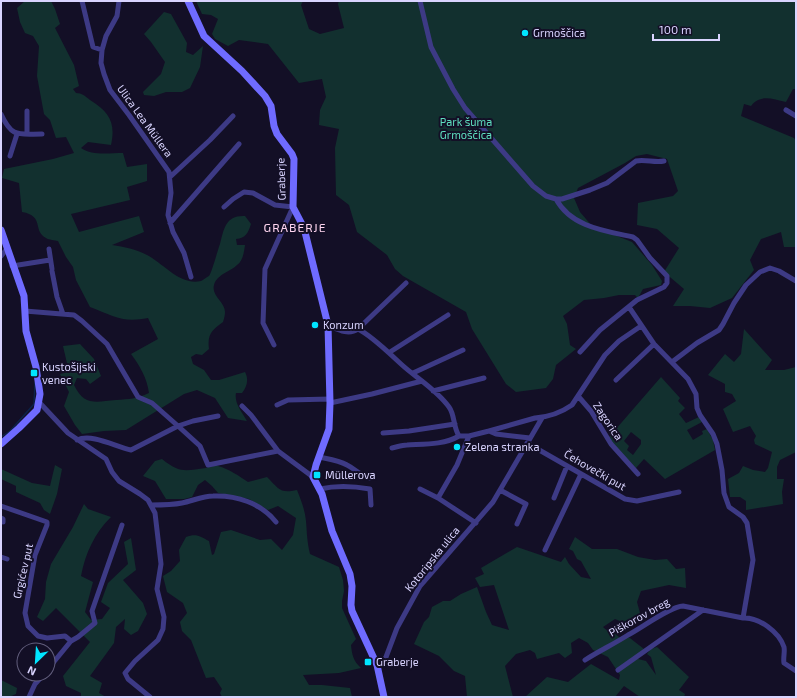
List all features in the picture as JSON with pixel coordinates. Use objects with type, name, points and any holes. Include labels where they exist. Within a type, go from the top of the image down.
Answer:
[{"type":"street","points":[[82,1],[94,47],[102,50]]},
{"type":"street","name":"Ulica Lea Müllera","points":[[119,1],[117,16],[106,36],[102,50],[101,63],[106,83],[165,165],[170,177],[171,193],[168,215],[173,232],[184,253],[191,277]]},
{"type":"street","name":"Graberje","points":[[188,1],[204,36],[242,70],[265,96],[271,106],[274,126],[277,134],[294,159],[293,207],[304,228],[328,325],[330,401],[329,429],[313,476]]},
{"type":"street","points":[[420,1],[431,47],[450,84],[466,108],[533,186],[546,196],[556,199],[576,195],[607,183],[636,161],[664,161]]},
{"type":"street","points":[[786,110],[796,116]]},
{"type":"street","points":[[27,111],[27,134]]},
{"type":"street","points":[[1,114],[10,130],[17,134],[42,134]]},
{"type":"street","points":[[170,177],[210,140],[233,116]]},
{"type":"street","points":[[10,156],[17,134]]},
{"type":"street","points":[[170,223],[239,144]]},
{"type":"street","points":[[224,207],[244,192],[253,193],[275,205],[293,207],[265,269],[263,323],[274,345]]},
{"type":"street","points":[[556,199],[561,208],[582,223],[606,231],[633,237],[667,276],[667,283],[664,287],[637,300],[600,330],[580,352]]},
{"type":"street","points":[[1,230],[12,266],[22,288],[26,330],[38,377],[40,394],[37,410],[1,444]]},
{"type":"street","points":[[1,256],[7,249]]},
{"type":"street","points":[[49,249],[57,297],[63,314]]},
{"type":"street","points":[[12,266],[50,260]]},
{"type":"street","points":[[672,362],[697,343],[719,330],[746,285],[760,272],[770,268],[779,271],[796,281]]},
{"type":"street","points":[[328,325],[340,330],[349,332],[355,331],[406,283]]},
{"type":"street","points":[[629,307],[654,344],[688,379],[696,394],[700,415],[713,434],[717,444],[722,470],[724,493],[729,506],[743,517],[747,523],[753,560],[743,618]]},
{"type":"street","points":[[25,311],[74,315],[106,344],[138,397],[152,404],[167,415],[200,446],[208,465],[278,451]]},
{"type":"street","points":[[390,352],[448,315]]},
{"type":"street","points":[[392,448],[405,445],[423,445],[444,442],[459,436],[469,436],[564,411],[572,405],[605,355],[619,341],[641,326]]},
{"type":"street","points":[[358,329],[390,352],[434,391],[449,407],[459,436]]},
{"type":"street","points":[[616,380],[654,344]]},
{"type":"street","points":[[413,373],[463,350]]},
{"type":"street","points":[[434,391],[484,378]]},
{"type":"street","points":[[277,405],[288,400],[330,401],[372,394],[422,381]]},
{"type":"street","name":"Zagorica","points":[[578,396],[591,411],[611,444],[638,474]]},
{"type":"street","points":[[39,402],[63,429],[106,460],[112,472],[119,480],[140,494],[152,505],[155,513],[160,554],[161,568],[158,589],[164,621],[161,635],[158,640],[124,673],[128,679],[150,697]]},
{"type":"street","points":[[242,406],[251,414],[278,451],[313,476],[320,489],[332,531],[350,574],[352,586],[352,611],[377,665],[384,697]]},
{"type":"street","points":[[77,440],[82,438],[108,441],[124,449],[131,450],[178,426],[192,421],[218,416]]},
{"type":"street","name":"Kotoripska ulica","points":[[377,665],[386,658],[397,628],[420,586],[493,502],[542,418]]},
{"type":"street","points":[[384,433],[410,432],[454,424]]},
{"type":"street","points":[[489,431],[496,434],[529,441]]},
{"type":"street","points":[[438,498],[457,465],[469,436]]},
{"type":"street","name":"Čehovečki put","points":[[529,441],[567,466],[625,499],[637,501],[678,492]]},
{"type":"street","points":[[319,457],[341,462],[362,476],[370,478]]},
{"type":"street","points":[[554,498],[567,466]]},
{"type":"street","points":[[545,550],[581,474]]},
{"type":"street","points":[[320,489],[347,486],[370,489],[371,505]]},
{"type":"street","points":[[420,489],[438,498],[476,523]]},
{"type":"street","points":[[500,490],[526,504],[517,524]]},
{"type":"street","points":[[152,505],[181,503],[212,496],[232,498],[248,501],[269,513],[276,522]]},
{"type":"street","name":"Grgićev put","points":[[1,506],[47,522],[35,555],[25,608],[25,618],[28,626],[38,636],[47,638],[65,636],[71,641]]},
{"type":"street","points":[[56,660],[71,641],[78,638],[95,623],[92,611],[122,525]]},
{"type":"street","points":[[1,557],[7,559]]},
{"type":"street","name":"Piškorov breg","points":[[585,660],[673,609],[683,606],[754,620],[777,635],[784,647],[784,663],[796,671]]},
{"type":"street","points":[[618,670],[703,610]]},
{"type":"street","points":[[29,697],[37,682]]},
{"type":"green space","points":[[25,1],[51,1],[60,24],[55,28],[74,65],[79,86],[73,89],[76,93],[83,95],[97,104],[110,118],[112,124],[111,145],[88,142],[81,148],[85,151],[95,153],[123,153],[127,167],[147,164],[147,181],[127,187],[130,200],[71,214],[79,232],[139,216],[144,232],[112,245],[130,248],[143,253],[172,273],[193,282],[201,281],[209,276],[225,228],[230,220],[239,216],[245,216],[251,224],[249,230],[242,238],[236,239],[237,245],[245,245],[241,261],[218,278],[214,285],[214,292],[223,305],[225,312],[223,322],[211,333],[209,349],[202,355],[196,354],[191,357],[193,364],[204,370],[211,380],[219,380],[245,372],[247,377],[246,386],[242,393],[236,393],[236,400],[247,421],[228,418],[215,398],[197,390],[184,394],[126,430],[82,434],[64,406],[69,392],[60,374],[69,372],[63,346],[80,344],[94,359],[101,376],[90,384],[86,379],[77,378],[74,385],[78,392],[86,400],[96,402],[133,398],[149,393],[143,372],[131,354],[158,339],[148,318],[131,320],[118,318],[90,307],[76,280],[73,267],[58,241],[47,239],[42,235],[36,220],[29,214],[22,212],[19,183],[2,178],[4,169],[74,153],[66,137],[56,138],[50,120],[44,114],[37,76],[39,46],[33,36],[25,33],[20,22],[17,8]]},
{"type":"green space","name":"Park šuma Grmoščica","points":[[196,1],[303,1],[301,5],[309,29],[320,34],[344,28],[338,4],[339,1],[796,1],[796,89],[793,89],[786,102],[767,98],[758,100],[751,106],[744,104],[741,116],[794,138],[796,141],[796,247],[784,247],[781,232],[761,239],[750,260],[754,270],[732,298],[710,308],[673,306],[684,289],[664,272],[679,248],[657,229],[637,225],[638,203],[673,196],[678,191],[667,159],[647,154],[636,156],[578,188],[574,198],[580,212],[592,226],[632,242],[652,265],[662,281],[661,285],[643,289],[638,298],[635,295],[619,295],[584,300],[563,316],[567,324],[570,345],[576,349],[556,365],[553,379],[546,388],[516,392],[506,384],[472,329],[466,312],[403,276],[395,269],[387,255],[357,232],[349,205],[336,195],[335,148],[339,129],[319,125],[320,110],[326,97],[322,79],[299,83],[268,44],[239,40],[228,46],[215,39],[212,34],[218,19],[211,15],[202,14]]},
{"type":"green space","points":[[164,12],[171,14],[187,43],[186,52],[193,55],[203,46],[200,67],[190,88],[182,92],[166,92],[154,96],[144,95],[143,92],[161,74],[165,62],[144,34]]},
{"type":"green space","points":[[744,329],[772,360],[765,370],[784,370],[796,367],[796,452],[780,460],[777,467],[777,479],[784,479],[782,492],[783,504],[746,510],[746,501],[740,497],[730,497],[728,479],[739,473],[743,466],[753,470],[765,472],[768,468],[772,452],[755,444],[754,440],[756,436],[750,426],[733,432],[723,409],[736,401],[732,394],[725,392],[725,384],[708,375],[725,354],[734,362],[741,354]]},
{"type":"green space","points":[[661,377],[680,398],[678,401],[685,408],[679,414],[686,423],[699,417],[702,422],[687,430],[693,440],[703,434],[702,431],[707,429],[713,440],[715,450],[665,479],[644,459],[636,468],[616,448],[609,437]],"holes":[[[631,432],[641,440],[641,444],[633,455],[627,450],[629,446],[624,441]]]},
{"type":"green space","points":[[162,459],[173,467],[182,470],[193,470],[218,466],[230,471],[248,482],[267,477],[280,490],[297,490],[305,513],[310,554],[339,567],[343,580],[344,591],[342,608],[356,639],[351,645],[353,657],[361,668],[339,673],[303,675],[309,685],[350,688],[352,697],[222,697],[220,693],[222,689],[214,677],[206,678],[191,640],[182,631],[180,622],[187,613],[183,603],[167,592],[163,576],[171,571],[180,561],[179,550],[186,537],[193,535],[209,541],[212,555],[214,554],[221,532],[231,530],[260,540],[271,539],[282,550],[293,535],[296,518],[278,506],[268,510],[249,499],[218,493],[205,480],[198,485],[192,497],[184,499],[166,499],[155,481],[143,476],[155,461]]},
{"type":"green space","points":[[55,465],[62,469],[57,494],[50,514],[44,510],[40,503],[16,492],[16,486],[1,479],[1,469],[32,483],[50,486]]},
{"type":"green space","points":[[84,504],[88,509],[111,517],[96,536],[88,552],[83,568],[81,576],[93,582],[85,612],[91,620],[102,619],[110,608],[101,602],[108,583],[128,564],[124,542],[131,538],[136,570],[123,580],[143,603],[147,614],[138,631],[131,635],[124,629],[125,619],[116,627],[114,643],[90,676],[102,683],[99,693],[106,697],[81,697],[81,693],[66,686],[63,676],[90,642],[56,608],[43,621],[37,617],[45,599],[46,582],[51,564],[73,527]]},
{"type":"green space","points":[[575,537],[592,549],[617,549],[638,557],[655,560],[667,559],[676,569],[685,568],[686,588],[669,585],[641,591],[637,602],[640,613],[637,620],[630,625],[615,619],[603,627],[621,639],[626,635],[644,649],[638,659],[646,661],[656,675],[651,657],[647,654],[651,649],[657,647],[689,677],[679,690],[685,694],[684,697],[640,697],[624,686],[615,697],[525,697],[547,677],[568,682],[591,664],[619,680],[620,675],[608,657],[593,650],[588,643],[579,638],[571,643],[572,653],[565,658],[559,653],[537,659],[535,653],[530,650],[516,654],[505,666],[513,697],[467,697],[465,676],[454,671],[439,656],[414,644],[424,622],[429,617],[432,607],[443,601],[450,601],[477,587],[492,625],[509,630],[494,585],[480,587],[475,578],[484,574],[481,568],[517,547],[561,562],[565,557],[569,564],[581,577],[591,579],[581,561],[577,559],[573,551],[569,549]]},
{"type":"green space","points":[[1,680],[17,688],[16,694],[9,697],[1,697]]},
{"type":"waterway","points":[[1,437],[10,431],[34,404],[35,383]]},
{"type":"place","name":"Grmoščica","points":[[525,33]]},
{"type":"place","name":"Konzum","points":[[315,325]]},
{"type":"place","name":"Kustošijski venec","points":[[34,373]]},
{"type":"place","name":"Zelena stranka","points":[[457,447]]},
{"type":"place","name":"Müllerova","points":[[317,475]]},
{"type":"place","name":"Graberje","points":[[368,662]]},
{"type":"district","name":"GRABERJE","points":[[295,228]]}]
